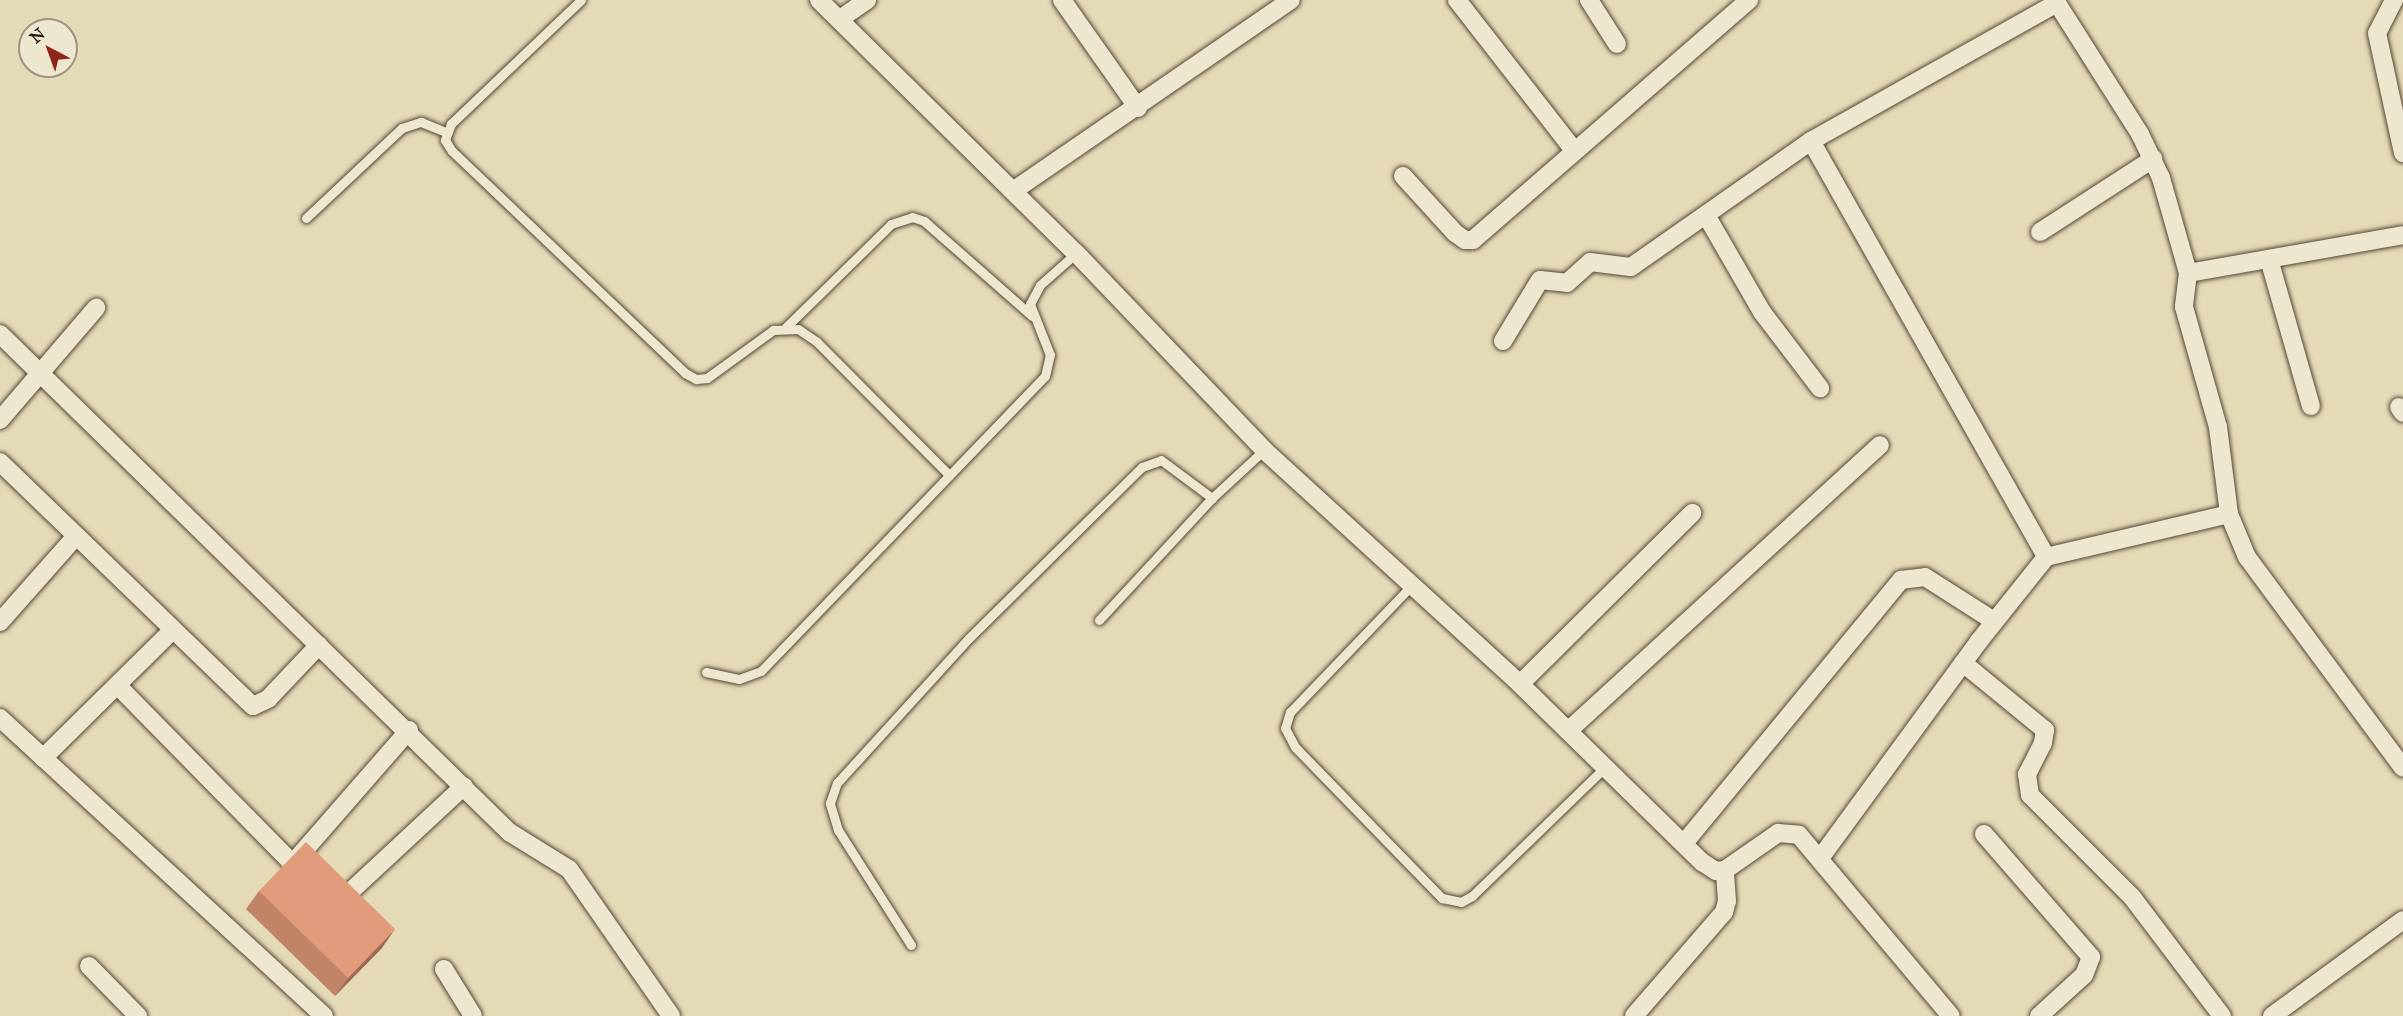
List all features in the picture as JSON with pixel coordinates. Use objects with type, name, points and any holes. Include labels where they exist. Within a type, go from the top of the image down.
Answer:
[{"type":"street","points":[[819,0],[1076,253],[1264,450],[1520,684],[1685,842],[1708,867],[1725,870],[1778,833],[1799,836],[1821,857],[1951,1016]]},
{"type":"street","points":[[840,19],[867,0]]},
{"type":"street","points":[[1062,0],[1138,108]]},
{"type":"street","points":[[1013,191],[1138,108],[1292,0]]},
{"type":"street","points":[[1457,0],[1573,149]]},
{"type":"street","points":[[1589,0],[1617,44]]},
{"type":"street","points":[[1403,176],[1455,233],[1464,240],[1473,240],[1573,149],[1749,0]]},
{"type":"street","points":[[2394,0],[2377,33],[2403,153]]},
{"type":"street","points":[[1503,341],[1540,280],[1567,282],[1590,262],[1620,269],[1631,267],[1811,141],[2056,1],[2153,159],[2188,273],[2184,307],[2218,427],[2229,514],[2254,571],[2403,768]]},
{"type":"street","points":[[1811,141],[2046,557]]},
{"type":"street","points":[[2040,232],[2153,159]]},
{"type":"street","points":[[1706,215],[1762,312],[1820,388]]},
{"type":"street","points":[[2188,273],[2403,235]]},
{"type":"street","points":[[2269,259],[2311,406]]},
{"type":"street","points":[[0,420],[96,308]]},
{"type":"street","points":[[0,334],[409,730],[509,832],[569,868],[671,1016]]},
{"type":"street","points":[[1568,731],[1880,445]]},
{"type":"street","points":[[0,462],[253,706],[268,699],[319,645]]},
{"type":"street","points":[[1520,684],[1692,513]]},
{"type":"street","points":[[1821,857],[1994,621],[2046,557],[2229,514]]},
{"type":"street","points":[[0,622],[76,536]]},
{"type":"street","points":[[1685,842],[1901,580],[1925,576],[1994,621]]},
{"type":"street","points":[[43,758],[173,630]]},
{"type":"street","points":[[1963,663],[2044,730],[2043,743],[2027,774],[2030,795],[2132,897],[2222,1016]]},
{"type":"street","points":[[117,685],[293,864],[336,904],[345,900],[464,786]]},
{"type":"street","points":[[0,718],[324,1016]]},
{"type":"street","points":[[293,864],[409,730]]},
{"type":"street","points":[[1984,834],[2091,957],[2084,975],[2038,1016]]},
{"type":"street","points":[[1634,1016],[1724,912],[1727,901],[1725,870]]},
{"type":"street","points":[[2272,1016],[2403,920]]},
{"type":"street","points":[[89,966],[138,1016]]},
{"type":"street","points":[[444,969],[473,1016]]},
{"type":"lane","points":[[446,132],[581,0]]},
{"type":"lane","points":[[306,218],[409,124],[421,123],[446,132]]},
{"type":"lane","points":[[446,132],[452,151],[685,373],[696,379],[707,378],[763,336],[786,327],[891,224],[912,217],[924,221],[1032,316]]},
{"type":"lane","points":[[706,672],[739,679],[761,671],[1045,376],[1050,355],[1032,316],[1030,304],[1040,285],[1076,253]]},
{"type":"lane","points":[[786,327],[798,329],[817,342],[949,475]]},
{"type":"lane","points":[[1099,620],[1212,498],[1264,450]]},
{"type":"lane","points":[[911,945],[838,830],[830,803],[837,783],[969,638],[1142,467],[1161,460],[1212,498]]},
{"type":"lane","points":[[1411,586],[1290,712],[1285,728],[1295,747],[1442,898],[1461,902],[1472,896],[1606,766]]},
{"type":"building","points":[[306,842],[395,929],[348,978],[259,891]]}]
